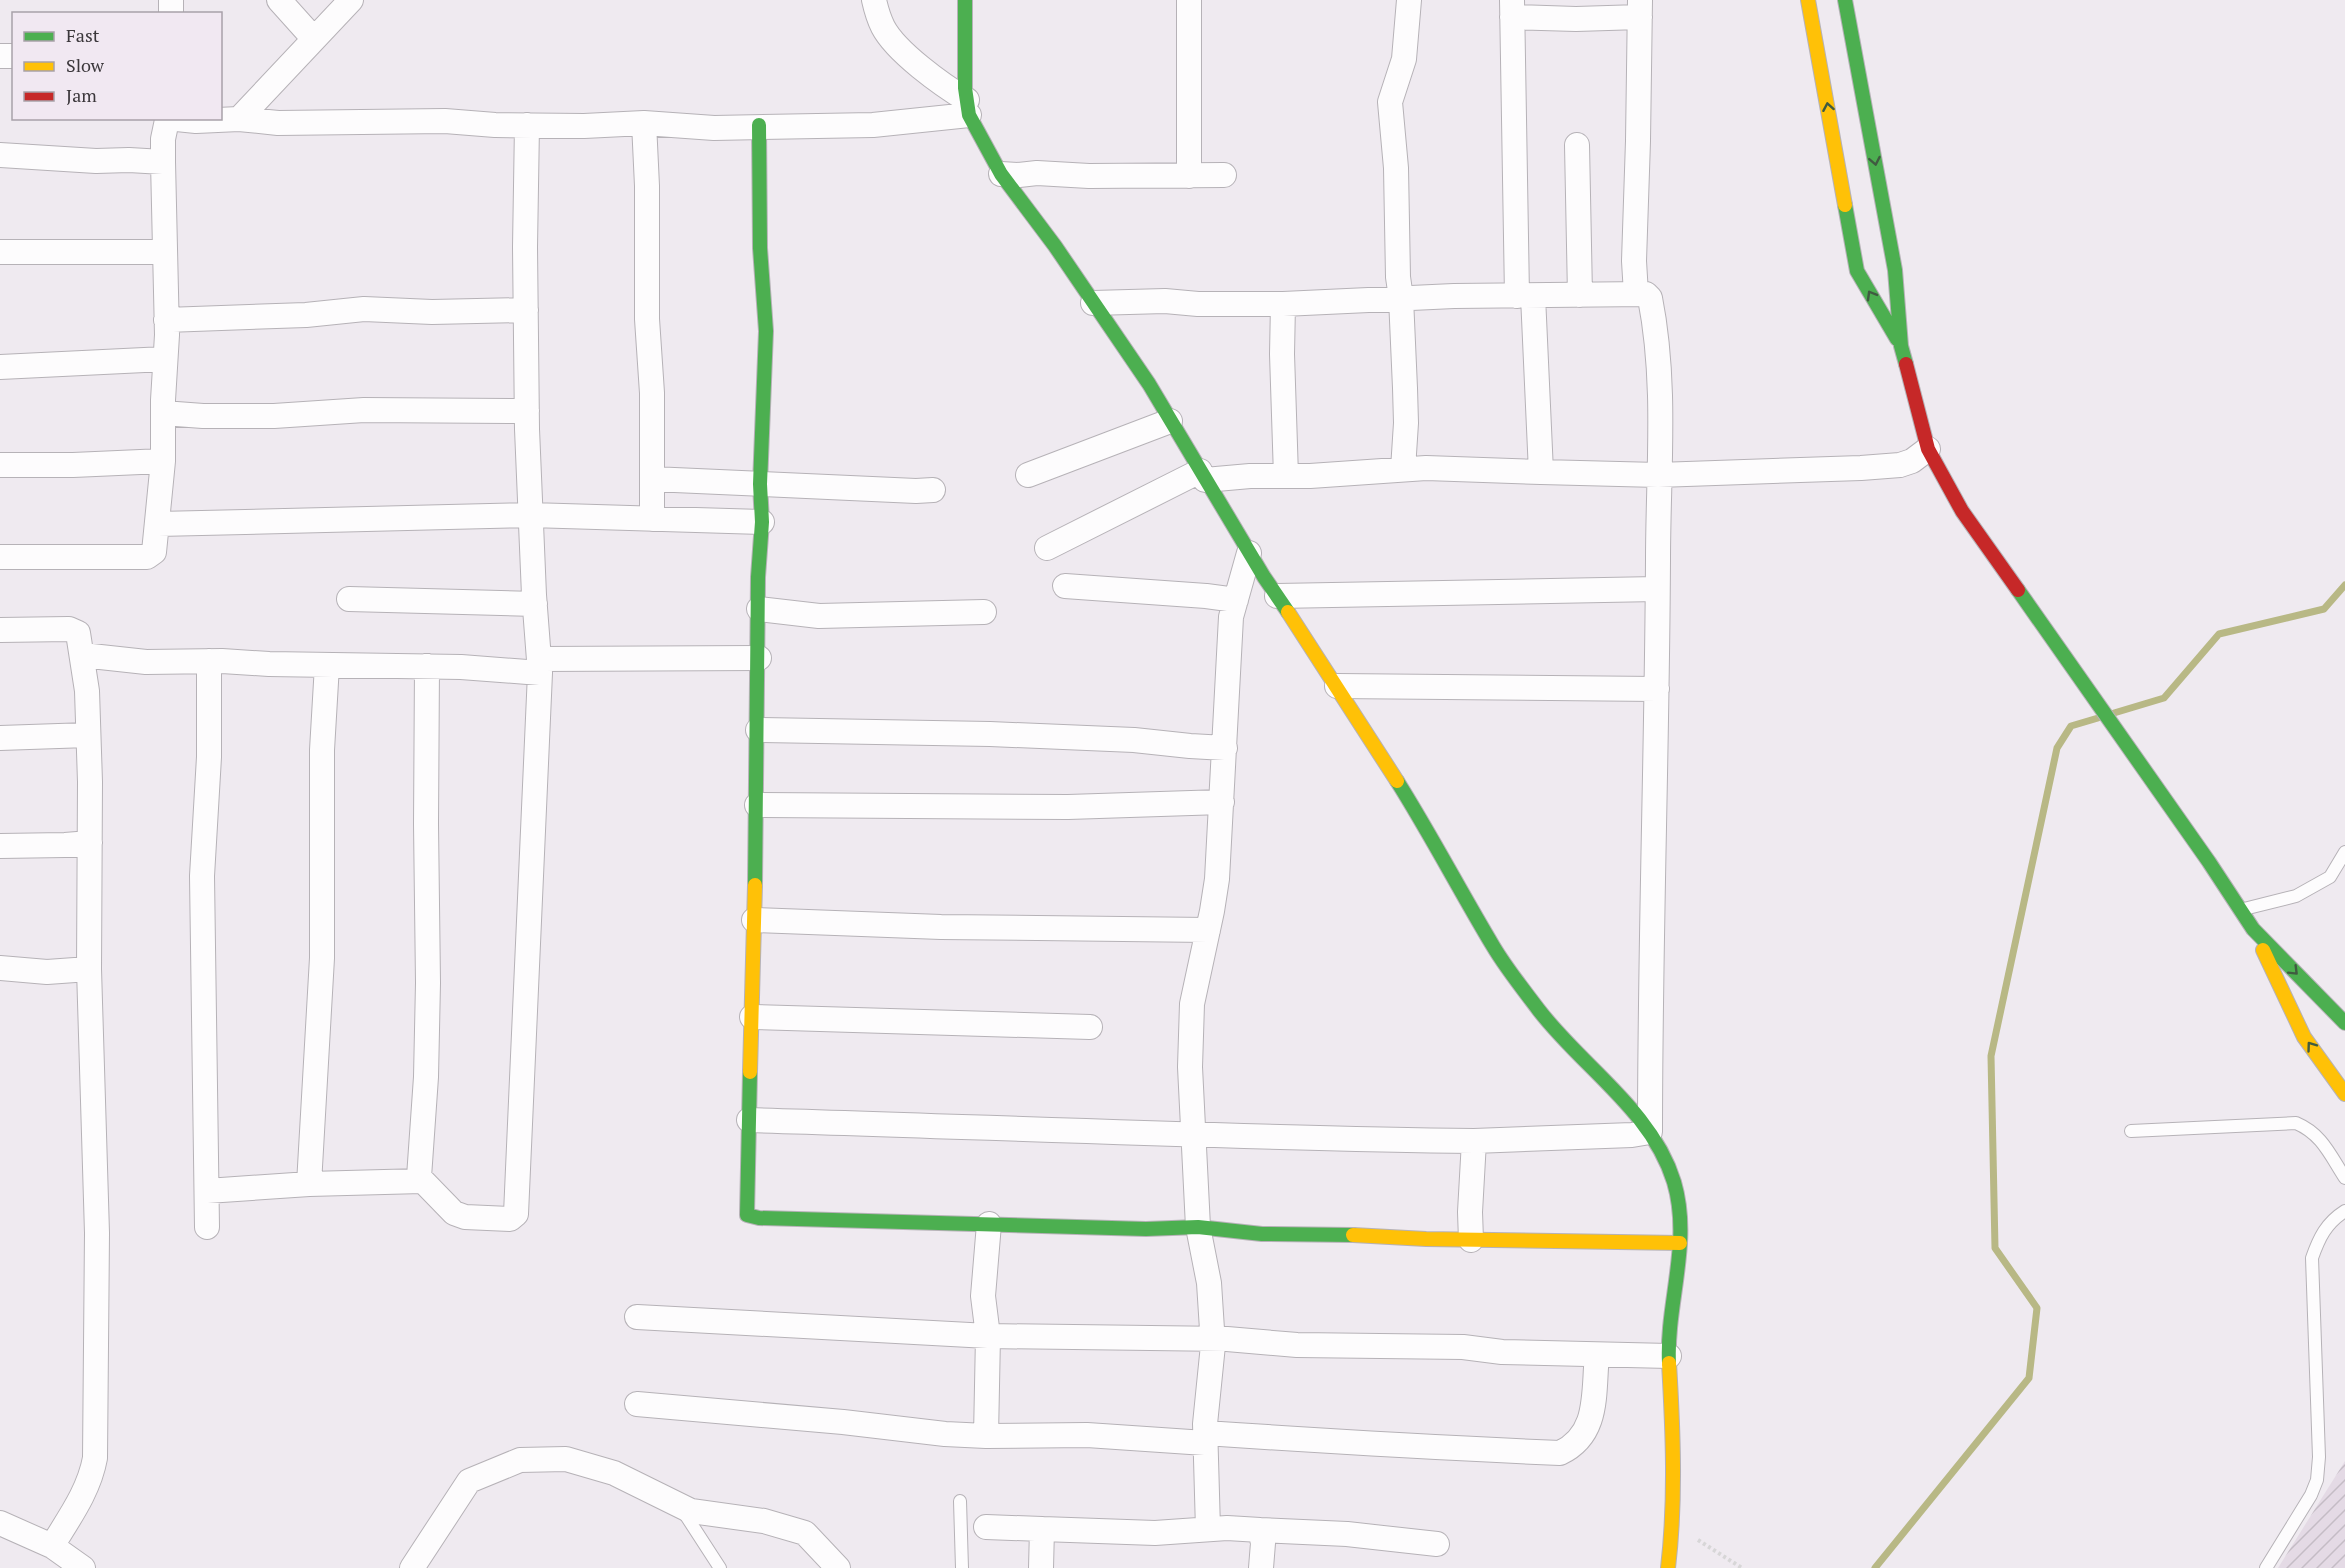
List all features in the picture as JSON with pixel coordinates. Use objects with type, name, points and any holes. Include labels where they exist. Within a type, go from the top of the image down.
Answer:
[{"type":"street","points":[[279,0],[314,39]]},
{"type":"street","points":[[239,119],[351,0]]},
{"type":"street","points":[[874,0],[883,27],[894,42],[968,108]]},
{"type":"street","points":[[965,0],[965,88],[968,108],[1001,174],[1055,246],[1149,384],[1249,553],[1433,838],[1494,948],[1539,1010],[1565,1041],[1620,1096],[1650,1132],[1674,1182],[1682,1225],[1669,1356],[1673,1424],[1673,1523],[1668,1568]]},
{"type":"street","points":[[1189,0],[1189,176]]},
{"type":"street","points":[[1403,470],[1406,423],[1401,298],[1398,277],[1396,168],[1390,102],[1404,59],[1409,0]]},
{"type":"street","points":[[1808,0],[1857,271],[1901,346]]},
{"type":"street","points":[[1845,0],[1895,270],[1901,346],[1928,449],[1962,511],[2209,862],[2253,929],[2304,1037],[2345,1094]]},
{"type":"street","points":[[1541,472],[1535,361],[1525,296],[1512,8],[1576,19],[1640,9],[1634,238],[1636,294]]},
{"type":"street","points":[[222,119],[279,123],[445,121],[584,126],[644,123],[714,128],[759,125],[873,124],[968,108]]},
{"type":"street","points":[[0,557],[147,557],[154,552],[163,461],[166,320],[163,139],[167,120]]},
{"type":"street","points":[[644,123],[647,186],[645,254],[652,393],[652,519]]},
{"type":"street","points":[[427,666],[428,983],[426,1077],[418,1168],[422,1181],[448,1208],[465,1217],[510,1219],[516,1214],[540,666],[530,515],[527,411],[525,247],[527,124]]},
{"type":"street","points":[[759,125],[760,248],[766,331],[760,484],[762,522],[758,577],[757,805],[746,1210],[751,1217],[1146,1229],[1198,1227],[1262,1234],[1471,1240],[1680,1243]]},
{"type":"street","points":[[1578,145],[1580,295]]},
{"type":"street","points":[[0,155],[96,161],[163,162]]},
{"type":"street","points":[[1001,174],[1224,175]]},
{"type":"street","points":[[0,252],[165,252]]},
{"type":"street","points":[[1093,303],[1165,301],[1198,304],[1283,304],[1401,298],[1649,295],[1653,311],[1660,394],[1658,689],[1650,1132]]},
{"type":"street","points":[[1283,304],[1282,354],[1286,476]]},
{"type":"street","points":[[166,320],[306,315],[364,309],[432,312],[526,310]]},
{"type":"street","points":[[0,367],[165,359]]},
{"type":"street","points":[[163,413],[203,416],[274,416],[364,410],[527,411]]},
{"type":"street","points":[[1028,475],[1170,421]]},
{"type":"street","points":[[1047,548],[1202,475],[1286,476],[1426,468],[1658,475],[1890,466],[1912,460],[1928,449]]},
{"type":"street","points":[[0,465],[163,461]]},
{"type":"street","points":[[652,479],[933,490]]},
{"type":"street","points":[[158,524],[530,515],[762,522]]},
{"type":"street","points":[[1208,1529],[1205,1438],[1212,1339],[1209,1282],[1198,1227],[1190,1067],[1192,1004],[1217,879],[1231,617],[1249,553]]},
{"type":"street","points":[[1065,586],[1236,600]]},
{"type":"street","points":[[1277,596],[1658,589]]},
{"type":"street","points":[[349,599],[535,604]]},
{"type":"street","points":[[759,609],[819,616],[984,612]]},
{"type":"street","points":[[0,630],[75,630],[80,637],[87,691],[90,969],[97,1233],[95,1458],[92,1476],[80,1501],[52,1546]]},
{"type":"street","points":[[82,655],[146,662],[209,661],[507,669],[759,658]]},
{"type":"street","points":[[207,1227],[202,876],[209,767],[209,661]]},
{"type":"street","points":[[309,1184],[322,958],[322,750],[327,665]]},
{"type":"street","points":[[1337,686],[1658,689]]},
{"type":"street","points":[[758,730],[990,734],[1134,740],[1225,748]]},
{"type":"street","points":[[0,738],[88,735]]},
{"type":"street","points":[[757,805],[1068,807],[1222,802]]},
{"type":"street","points":[[0,846],[90,843]]},
{"type":"street","points":[[754,920],[941,927],[1208,930]]},
{"type":"street","points":[[2253,929],[2345,1023]]},
{"type":"street","points":[[0,968],[47,972],[90,969]]},
{"type":"street","points":[[752,1017],[1090,1027]]},
{"type":"street","points":[[749,1120],[1194,1133],[1277,1138],[1474,1141],[1632,1135],[1650,1132]]},
{"type":"street","points":[[1471,1240],[1474,1141]]},
{"type":"street","points":[[207,1191],[309,1184],[422,1181]]},
{"type":"street","points":[[986,1436],[988,1336],[983,1296],[989,1224]]},
{"type":"street","points":[[637,1317],[988,1336],[1212,1339],[1297,1345],[1463,1347],[1502,1352],[1669,1356]]},
{"type":"street","points":[[637,1404],[843,1422],[945,1434],[1205,1438],[1249,1434],[1346,1443],[1560,1453],[1574,1447],[1586,1433],[1592,1415],[1598,1354]]},
{"type":"street","points":[[412,1568],[469,1481],[520,1460],[566,1459],[614,1473],[691,1511],[764,1521],[806,1533],[838,1568]]},
{"type":"street","points":[[0,1524],[52,1546],[84,1568]]},
{"type":"street","points":[[986,1527],[1155,1533],[1227,1528],[1347,1534],[1437,1544]]},
{"type":"street","points":[[1041,1568],[1042,1529]]},
{"type":"street","points":[[1260,1530],[1263,1543],[1261,1568]]},
{"type":"lane","points":[[2240,910],[2296,896],[2330,877],[2345,852]]},
{"type":"lane","points":[[2131,1131],[2296,1123],[2310,1129],[2320,1138],[2345,1178]]},
{"type":"lane","points":[[2266,1568],[2311,1495],[2317,1480],[2319,1457],[2312,1258],[2319,1237],[2333,1219],[2345,1211]]},
{"type":"lane","points":[[960,1500],[962,1568]]},
{"type":"lane","points":[[679,1505],[720,1568]]},
{"type":"path","points":[[1673,1523],[1742,1568]]},
{"type":"shaded area","points":[[2345,1461],[2345,1568],[2278,1568]]},
{"type":"waterway","points":[[2114,713],[2164,698],[2219,634],[2324,609],[2345,585]]},
{"type":"waterway","points":[[1875,1568],[2029,1378],[2037,1308],[1995,1248],[1991,1056],[2057,748],[2071,726],[2098,718]]},
{"type":"traffic: fast","points":[[965,0],[965,88],[969,115],[1001,174],[1055,246],[1149,384],[1264,577],[1288,612]]},
{"type":"traffic: fast","points":[[1845,0],[1895,270],[1901,346],[1906,364]]},
{"type":"traffic: fast","points":[[755,885],[758,577],[762,522],[760,484],[766,331],[760,248],[759,125]]},
{"type":"traffic: fast","points":[[1845,205],[1857,271],[1897,339]]},
{"type":"traffic: fast","points":[[2018,590],[2209,862],[2253,929],[2345,1023]]},
{"type":"traffic: fast","points":[[1397,781],[1509,970],[1556,1030],[1633,1111],[1664,1156],[1674,1182],[1679,1205],[1680,1228],[1680,1250],[1669,1340],[1669,1363]]},
{"type":"traffic: fast","points":[[750,1072],[747,1215],[759,1218],[1146,1229],[1198,1227],[1262,1234],[1353,1235]]},
{"type":"traffic: slow","points":[[1808,0],[1845,205]]},
{"type":"traffic: slow","points":[[1288,612],[1397,781]]},
{"type":"traffic: slow","points":[[750,1072],[755,885]]},
{"type":"traffic: slow","points":[[2263,950],[2304,1037],[2345,1094]]},
{"type":"traffic: slow","points":[[1353,1235],[1426,1239],[1680,1243]]},
{"type":"traffic: slow","points":[[1668,1568],[1673,1491],[1669,1363]]},
{"type":"traffic: jam","points":[[1906,364],[1928,449],[1962,511],[2018,590]]}]
